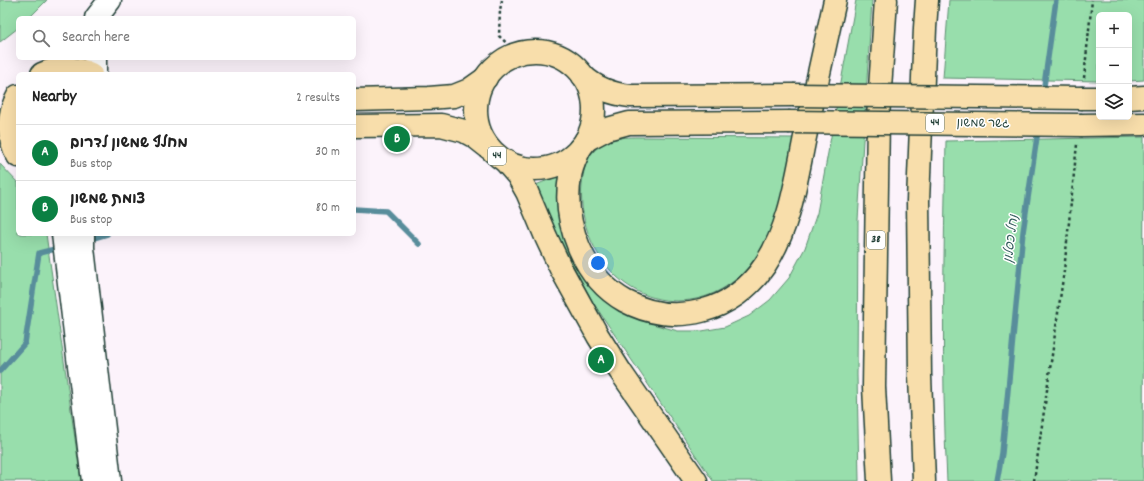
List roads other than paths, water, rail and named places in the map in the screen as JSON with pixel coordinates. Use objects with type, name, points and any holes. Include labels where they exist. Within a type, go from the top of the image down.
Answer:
[{"type":"highway","points":[[583,144],[574,162],[570,176],[568,190],[571,220],[581,250],[588,264],[609,289],[625,301],[644,309],[664,314],[685,314],[706,310],[727,301],[747,286],[764,265],[779,238],[791,204],[835,0]]},
{"type":"highway","name":"38","points":[[879,481],[874,388],[878,118],[886,0]]},
{"type":"highway","points":[[924,481],[920,376],[918,201],[927,0]]},
{"type":"highway","name":"44","points":[[497,155],[480,133],[476,116],[477,98],[486,78],[496,66],[512,56],[525,52],[548,53],[565,60],[573,65],[583,76],[598,88],[613,94],[625,96],[1089,94]]},
{"type":"highway","points":[[48,68],[70,69],[85,72]]},
{"type":"highway","name":"44","points":[[356,126],[431,125],[450,127],[470,134],[513,166],[531,170],[549,168],[566,161],[583,144],[592,123],[594,105],[589,88],[583,76]]},
{"type":"highway","name":"44","points":[[356,100],[436,98],[454,96],[470,90],[486,78]]},
{"type":"highway","points":[[0,101],[16,93]]},
{"type":"highway","points":[[1132,98],[1144,98]]},
{"type":"highway","points":[[10,148],[9,122],[13,105],[16,100]]},
{"type":"highway","name":"גשר שמשון","points":[[583,144],[607,129],[629,124],[788,122],[1080,132],[1144,124]]},
{"type":"highway","points":[[497,155],[518,176],[527,192],[561,269],[598,336],[620,371],[696,481]]},
{"type":"street","points":[[98,16],[110,0]]},
{"type":"street","points":[[105,16],[110,0]]},
{"type":"street","points":[[95,60],[95,72]]},
{"type":"street","points":[[74,242],[93,481]]},
{"type":"street","points":[[74,242],[110,481]]},
{"type":"waterway","name":"נחל כסלון","points":[[1043,93],[1056,0]]},
{"type":"waterway","name":"נחל כסלון","points":[[997,481],[1002,453],[1023,232],[1038,130]]},
{"type":"waterway","points":[[356,209],[386,211],[419,244]]},
{"type":"waterway","points":[[87,240],[100,236]]},
{"type":"waterway","points":[[0,371],[25,343],[39,253],[59,248]]},
{"type":"place","name":"צומת שמשון","points":[[397,139]]},
{"type":"place","name":"מחלף שמשון לדרום","points":[[601,360]]}]
